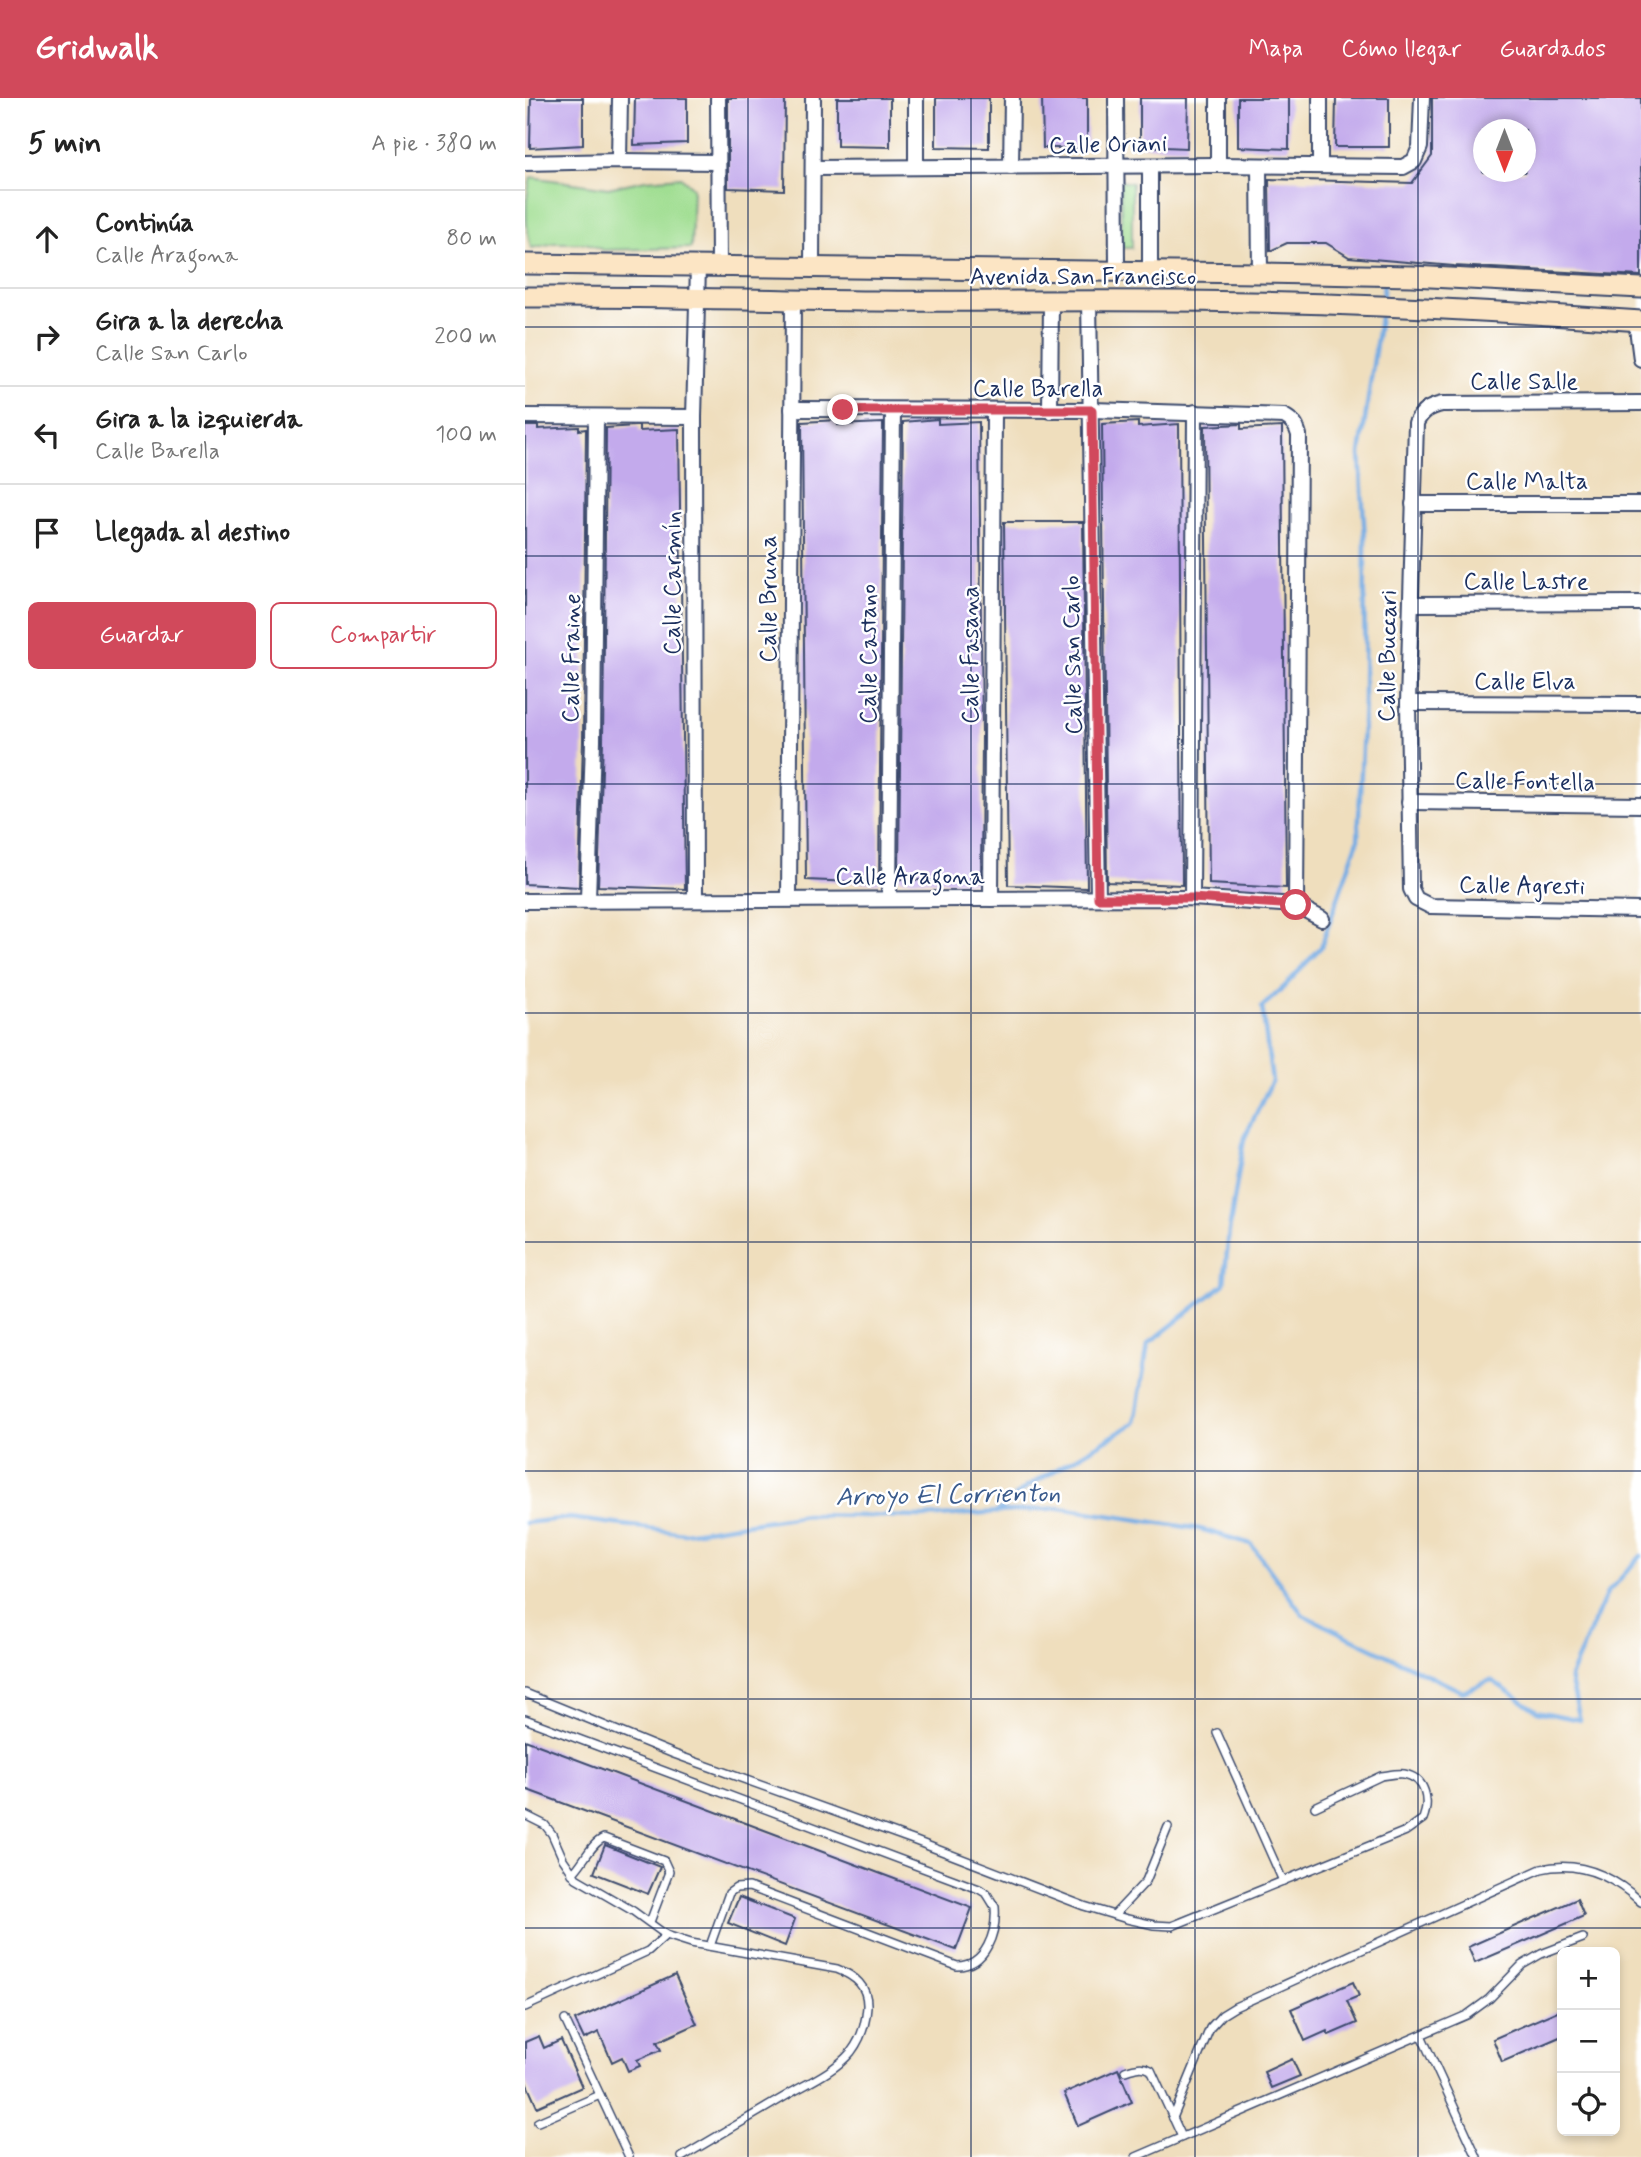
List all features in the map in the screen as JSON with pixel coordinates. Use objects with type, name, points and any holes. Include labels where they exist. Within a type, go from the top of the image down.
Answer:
[{"type":"street","points":[[619,98],[619,161]]},
{"type":"street","points":[[718,98],[719,266]]},
{"type":"street","points":[[812,266],[813,98]]},
{"type":"street","points":[[916,98],[916,167]]},
{"type":"street","points":[[1011,167],[1012,98]]},
{"type":"street","points":[[1116,98],[1117,270]]},
{"type":"street","points":[[1218,98],[1218,165]]},
{"type":"street","points":[[1320,98],[1320,166]]},
{"type":"street","name":"Calle Oriani","points":[[813,168],[1218,165],[1403,167],[1414,161],[1420,147],[1422,98]]},
{"type":"street","points":[[525,163],[718,162]]},
{"type":"street","points":[[1259,166],[1260,273]]},
{"type":"street","points":[[1150,167],[1150,271]]},
{"type":"street","name":"Avenida San Francisco","points":[[525,264],[1412,276],[1641,288]]},
{"type":"street","name":"Calle Carmín","points":[[695,899],[694,417],[698,266]]},
{"type":"street","points":[[873,267],[873,301]]},
{"type":"street","name":"Avenida San Francisco","points":[[525,297],[873,301],[1089,300],[1343,305],[1638,320]]},
{"type":"street","name":"Calle Bruna","points":[[789,899],[793,299]]},
{"type":"street","points":[[1050,411],[1051,300]]},
{"type":"street","name":"Calle San Carlo","points":[[1089,300],[1098,898]]},
{"type":"street","points":[[1638,320],[1641,359]]},
{"type":"street","name":"Calle Salle","points":[[1416,424],[1427,409],[1443,404],[1641,403]]},
{"type":"street","name":"Calle Barella","points":[[792,409],[1195,412],[1284,416],[1292,420],[1299,435],[1296,905]]},
{"type":"street","name":"Calle Castano","points":[[889,899],[893,410]]},
{"type":"street","name":"Calle Fasana","points":[[991,899],[994,411]]},
{"type":"street","points":[[1192,898],[1195,412]]},
{"type":"street","points":[[525,416],[694,417]]},
{"type":"street","name":"Calle Fraine","points":[[588,899],[593,741],[596,417]]},
{"type":"street","name":"Calle Buccari","points":[[1411,889],[1408,703],[1416,424]]},
{"type":"street","name":"Calle Malta","points":[[1413,504],[1641,504]]},
{"type":"street","name":"Calle Lastre","points":[[1411,604],[1641,603]]},
{"type":"street","name":"Calle Elva","points":[[1408,703],[1641,704]]},
{"type":"street","name":"Calle Fontella","points":[[1409,802],[1641,805]]},
{"type":"street","name":"Calle Agresti","points":[[1411,889],[1416,900],[1430,906],[1641,910]]},
{"type":"street","name":"Calle Aragona","points":[[525,901],[1192,898],[1296,905]]},
{"type":"street","points":[[1296,905],[1322,919]]},
{"type":"lane","points":[[525,1693],[674,1754],[1114,1915],[1154,1925],[1172,1926],[1415,1826],[1425,1813],[1427,1796],[1413,1777],[1393,1774],[1381,1776],[1315,1807]]},
{"type":"lane","points":[[525,1719],[979,1889],[995,1907],[991,1938],[981,1958],[970,1965],[957,1966],[749,1888],[740,1887],[729,1892],[710,1946]]},
{"type":"lane","points":[[1217,1733],[1283,1881]]},
{"type":"lane","points":[[525,1815],[544,1825],[552,1834],[572,1874],[650,1922],[666,1936],[847,1973],[857,1979],[865,1990],[867,2010],[862,2034],[857,2044],[835,2066],[682,2157]]},
{"type":"lane","points":[[1114,1915],[1146,1881],[1168,1827]]},
{"type":"lane","points":[[572,1874],[582,1865],[596,1842],[604,1838],[664,1861],[669,1872],[650,1922]]},
{"type":"lane","points":[[1173,2118],[1210,2028],[1222,2015],[1235,2007],[1541,1869],[1564,1866],[1595,1871],[1619,1883],[1641,1902]]},
{"type":"lane","points":[[525,2007],[648,1951],[666,1936]]},
{"type":"lane","points":[[1136,2157],[1478,2008],[1522,1965],[1583,1938]]},
{"type":"lane","points":[[565,2020],[629,2157]]},
{"type":"lane","points":[[1421,2035],[1477,2157]]},
{"type":"lane","points":[[1125,2071],[1136,2067],[1151,2070],[1182,2137]]},
{"type":"lane","points":[[538,2122],[600,2095]]},
{"type":"green space","points":[[531,177],[608,188],[645,180],[681,177],[693,188],[691,248],[603,250],[586,243],[555,243],[531,248],[527,212]]},
{"type":"green space","points":[[1120,181],[1132,183],[1132,248],[1122,248]]},
{"type":"building","points":[[531,98],[583,98],[583,145],[530,148]]},
{"type":"building","points":[[635,98],[687,98],[687,143],[634,145]]},
{"type":"building","points":[[728,98],[785,98],[784,190],[728,188]]},
{"type":"building","points":[[837,98],[890,98],[890,147],[837,146]]},
{"type":"building","points":[[936,98],[989,98],[989,148],[936,147]]},
{"type":"building","points":[[1042,98],[1087,98],[1087,148],[1043,148]]},
{"type":"building","points":[[1140,98],[1188,98],[1187,148],[1140,146]]},
{"type":"building","points":[[1238,98],[1289,98],[1289,149],[1238,147]]},
{"type":"building","points":[[1336,98],[1389,98],[1389,147],[1335,147]]},
{"type":"building","points":[[1432,98],[1641,98],[1641,276],[1454,266],[1349,257],[1326,243],[1287,243],[1270,251],[1269,179],[1412,183],[1432,156]]},
{"type":"building","points":[[938,419],[938,424],[979,422],[981,883],[899,879],[903,422]]},
{"type":"building","points":[[838,420],[838,425],[883,423],[879,883],[806,880],[802,422]]},
{"type":"building","points":[[1138,422],[1138,427],[1179,424],[1182,885],[1107,882],[1102,424]]},
{"type":"building","points":[[1241,424],[1241,429],[1282,427],[1286,888],[1209,884],[1205,426]]},
{"type":"building","points":[[525,426],[538,426],[538,429],[586,429],[579,887],[525,884]]},
{"type":"building","points":[[639,426],[639,431],[679,429],[685,889],[598,886],[603,741],[606,428]]},
{"type":"building","points":[[1004,522],[1083,522],[1087,888],[1008,885]]},
{"type":"building","points":[[525,1740],[972,1908],[956,1950],[525,1789]]},
{"type":"building","points":[[605,1845],[660,1867],[648,1894],[594,1873]]},
{"type":"building","points":[[739,1897],[795,1919],[785,1946],[728,1923]]},
{"type":"building","points":[[1577,1899],[1584,1916],[1475,1963],[1468,1947]]},
{"type":"building","points":[[675,1975],[697,2024],[657,2042],[661,2050],[637,2060],[640,2066],[628,2071],[622,2057],[612,2062],[599,2032],[584,2039],[575,2020]]},
{"type":"building","points":[[1353,1982],[1359,1996],[1347,2001],[1357,2023],[1329,2035],[1327,2031],[1305,2041],[1291,2009]]},
{"type":"building","points":[[1557,2011],[1557,2038],[1502,2062],[1493,2039]]},
{"type":"building","points":[[539,2036],[544,2048],[561,2040],[582,2087],[537,2107],[525,2080],[525,2042]]},
{"type":"building","points":[[1292,2059],[1300,2076],[1271,2088],[1264,2072]]},
{"type":"building","points":[[1118,2069],[1132,2102],[1078,2126],[1064,2093]]},
{"type":"waterway","points":[[1382,301],[1384,282]]},
{"type":"waterway","points":[[997,1512],[1027,1487],[1135,1423],[1148,1344],[1224,1284],[1229,1231],[1244,1139],[1272,1081],[1262,1007],[1321,947],[1358,840],[1364,702],[1365,540],[1360,454],[1381,310]]},
{"type":"waterway","name":"Arroyo El Corrienton","points":[[525,1523],[569,1518],[684,1533],[806,1515],[923,1517],[1060,1508],[1200,1529],[1251,1544],[1303,1615],[1463,1692],[1491,1680],[1537,1711],[1580,1720],[1570,1677],[1607,1593],[1641,1556]]},
{"type":"route","points":[[843,410],[1092,410],[1098,898],[1192,898],[1296,905]]}]
